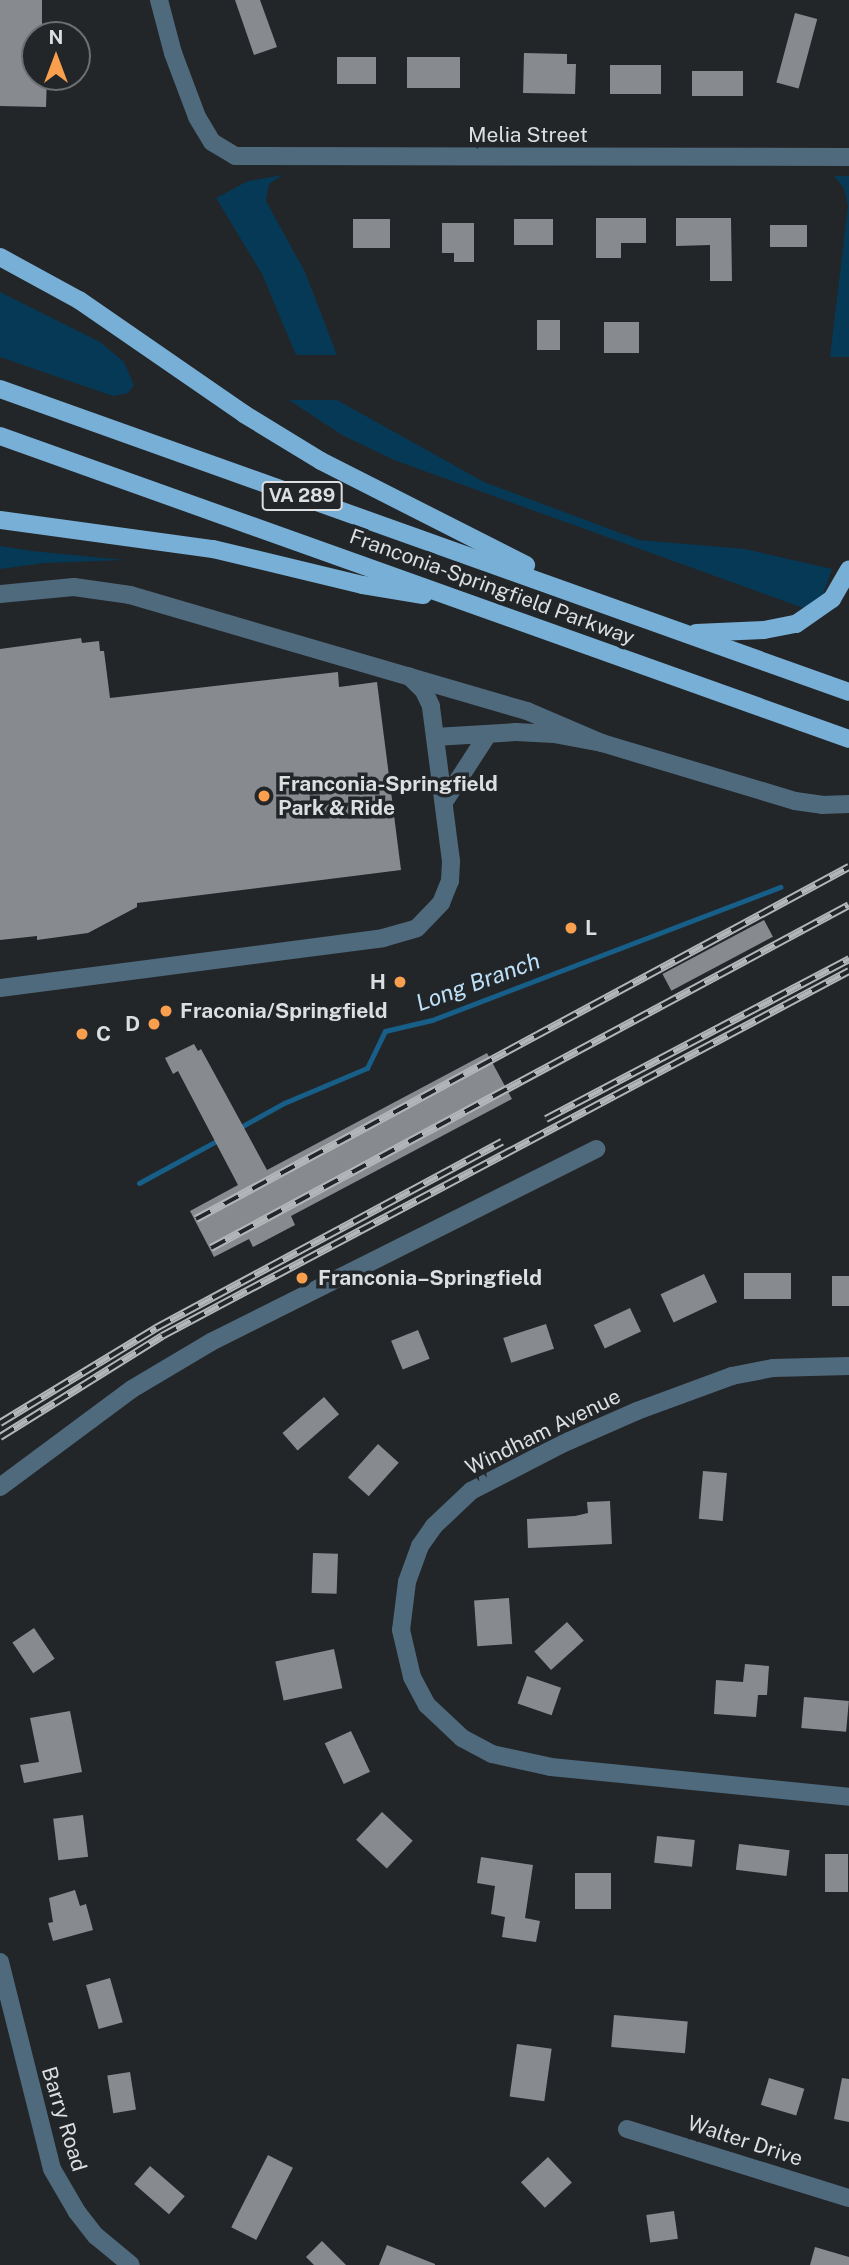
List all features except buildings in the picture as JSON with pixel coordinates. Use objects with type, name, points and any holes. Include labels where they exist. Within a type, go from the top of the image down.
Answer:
[{"type":"main road","points":[[0,257],[79,300],[232,406],[321,461],[604,604]]},
{"type":"main road","name":"Franconia-Springfield Parkway","points":[[0,389],[849,692]]},
{"type":"main road","name":"Franconia-Springfield Parkway","points":[[0,436],[849,739]]},
{"type":"main road","points":[[0,520],[213,549],[363,585],[468,603]]},
{"type":"main road","points":[[686,633],[764,630],[796,625],[832,599],[849,570]]},
{"type":"street","name":"Melia Street","points":[[159,0],[190,103],[212,142],[221,151],[247,158],[849,158]]},
{"type":"street","points":[[0,594],[65,587],[109,591],[534,713],[603,743],[795,801],[822,805],[849,804]]},
{"type":"street","points":[[0,988],[408,932],[434,913],[450,881],[451,861],[428,698],[409,676]]},
{"type":"street","points":[[435,737],[537,732],[603,743]]},
{"type":"street","points":[[443,802],[488,734]]},
{"type":"street","points":[[0,1487],[132,1389],[211,1342],[596,1149]]},
{"type":"street","name":"Windham Avenue","points":[[849,1366],[773,1368],[732,1376],[575,1438],[471,1491],[434,1526],[420,1546],[407,1582],[401,1630],[412,1677],[427,1704],[462,1738],[492,1754],[551,1767],[849,1797]]},
{"type":"street","name":"Barry Road","points":[[0,1962],[52,2169],[77,2213],[96,2236],[131,2265]]},
{"type":"street","name":"Walter Drive","points":[[627,2129],[849,2198]]},
{"type":"shaded area","points":[[283,175],[269,184],[266,201],[305,272],[337,355],[296,355],[262,274],[216,198],[248,181]]},
{"type":"shaded area","points":[[834,176],[849,176],[849,357],[830,357],[848,206],[844,188]]},
{"type":"shaded area","points":[[0,292],[100,342],[124,362],[134,385],[128,393],[113,396],[0,357]]},
{"type":"shaded area","points":[[289,400],[337,400],[484,482],[639,540],[745,549],[832,569],[817,613],[394,460],[342,435]]},
{"type":"shaded area","points":[[0,546],[124,560],[44,563],[0,569]]},
{"type":"waterway","name":"Long Branch","points":[[237,1129],[284,1103],[367,1068],[385,1031],[432,1020],[780,887]]},
{"type":"waterway","name":"Long Branch","points":[[139,1183],[220,1139]]},
{"type":"railway","points":[[196,1219],[849,867]]},
{"type":"railway","points":[[211,1248],[849,905]]},
{"type":"railway","points":[[546,1119],[849,959]]},
{"type":"railway","points":[[0,1437],[162,1336],[849,971]]},
{"type":"railway","points":[[0,1423],[156,1328],[502,1142]]},
{"type":"place","name":"Franconia-Springfield Park & Ride","points":[[264,796]]},
{"type":"place","name":"L","points":[[571,928]]},
{"type":"place","name":"H","points":[[400,982]]},
{"type":"place","name":"Fraconia/Springfield","points":[[166,1011]]},
{"type":"place","name":"D","points":[[154,1024]]},
{"type":"place","name":"C","points":[[82,1034]]},
{"type":"place","name":"Franconia–Springfield","points":[[302,1278]]}]
